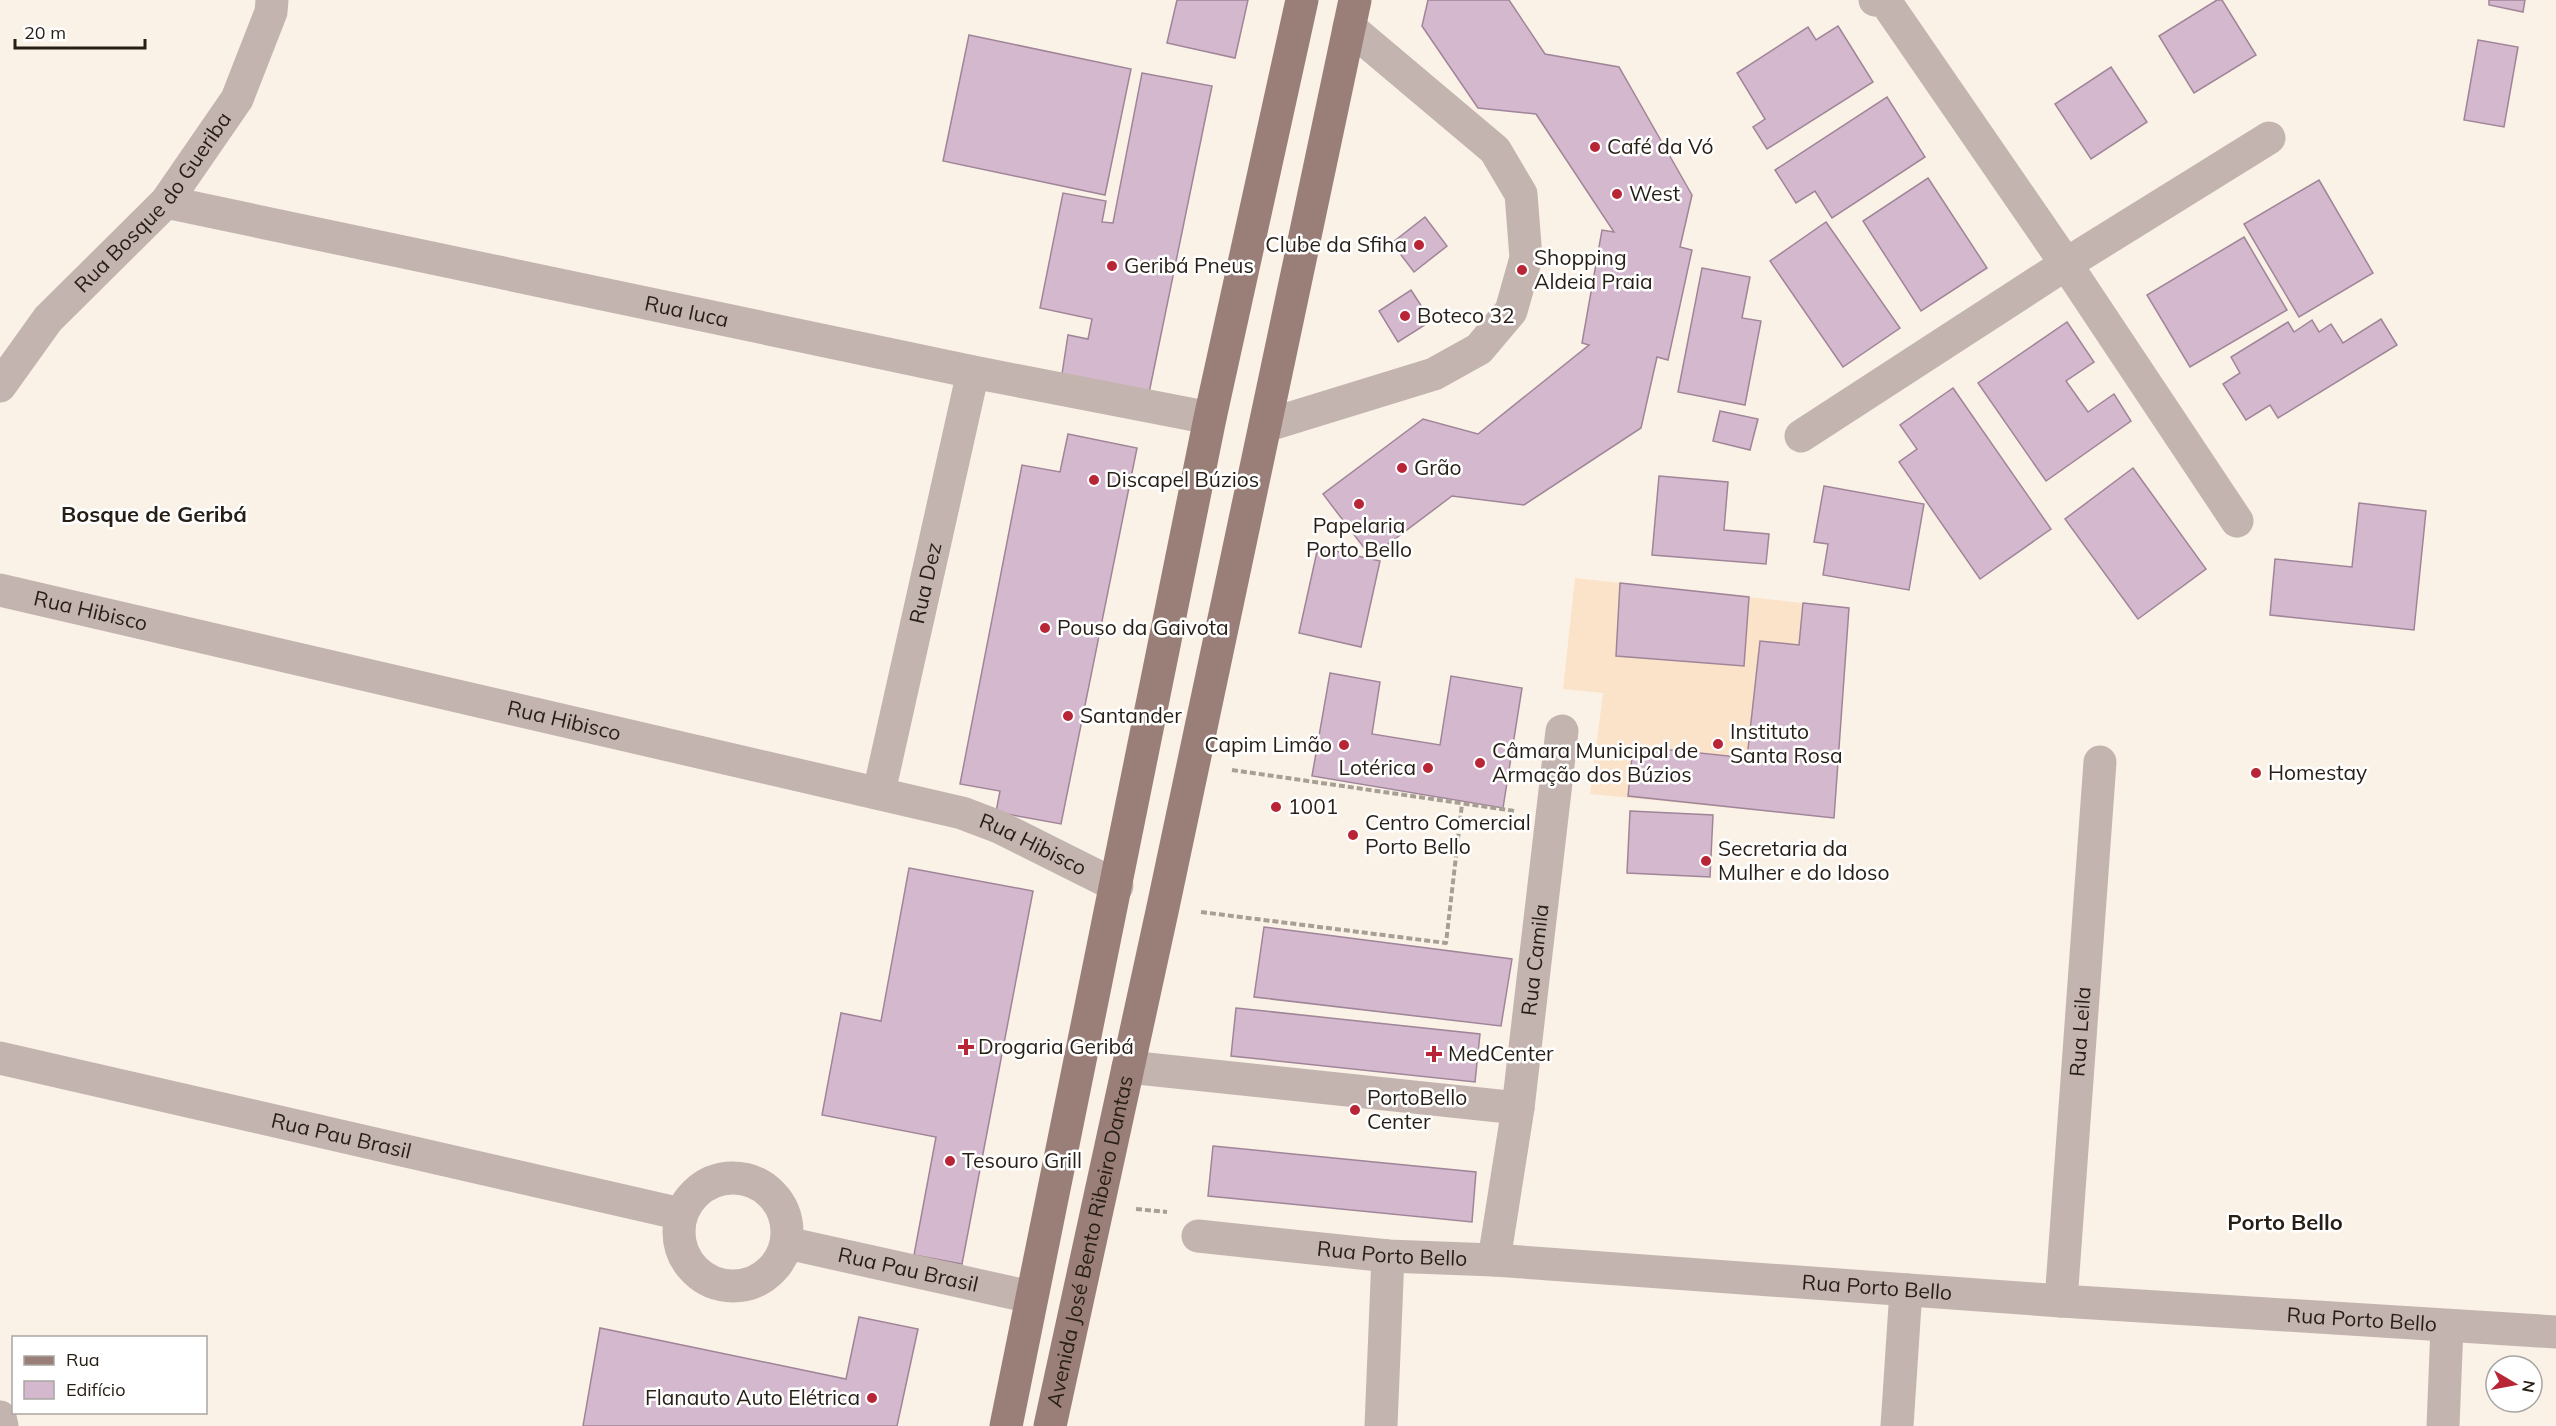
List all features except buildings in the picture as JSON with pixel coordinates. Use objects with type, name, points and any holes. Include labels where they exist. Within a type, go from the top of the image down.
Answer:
[{"type":"main road","points":[[1005,1426],[1117,886],[1210,418],[1302,0]]},
{"type":"main road","name":"Avenida José Bento Ribeiro Dantas","points":[[1050,1426],[1163,907],[1352,14]]},
{"type":"street","points":[[1882,0],[2066,264],[2237,521]]},
{"type":"street","name":"Rua Bosque do Gueriba","points":[[0,387],[48,319],[166,202],[237,99],[265,4]]},
{"type":"street","points":[[1265,426],[1434,374],[1479,349],[1511,311],[1526,258],[1521,194],[1495,150],[1352,14]]},
{"type":"street","points":[[1801,436],[2066,264],[2268,138]]},
{"type":"street","name":"Rua Iuca","points":[[166,202],[973,372],[1210,418]]},
{"type":"street","name":"Rua Dez","points":[[879,792],[973,372]]},
{"type":"street","name":"Rua Hibisco","points":[[0,590],[962,813],[999,827],[1117,886]]},
{"type":"street","name":"Rua Camila","points":[[1494,1260],[1518,1108],[1562,731]]},
{"type":"street","name":"Rua Leila","points":[[2061,1301],[2100,762]]},
{"type":"street","name":"Rua Pau Brasil","points":[[0,1059],[681,1214]]},
{"type":"street","points":[[1128,1067],[1518,1108]]},
{"type":"street","points":[[743,1178],[767,1189],[783,1211],[787,1243],[776,1266],[756,1282],[731,1288],[706,1281],[687,1264],[678,1240],[681,1214],[693,1194],[716,1180],[743,1178]]},
{"type":"street","name":"Rua Porto Bello","points":[[1198,1236],[1388,1256],[1494,1260],[2061,1301],[2556,1332]]},
{"type":"street","name":"Rua Pau Brasil","points":[[787,1243],[1031,1297]]},
{"type":"street","points":[[1381,1426],[1388,1256]]},
{"type":"street","points":[[1897,1426],[1906,1290]]},
{"type":"street","points":[[2443,1426],[2447,1326]]},
{"type":"street","points":[[0,1417],[2,1426]]},
{"type":"path","points":[[1192,764],[1551,817]]},
{"type":"path","points":[[1163,907],[1446,942],[1462,804]]},
{"type":"shaded area","name":"Instituto Santa Rosa","points":[[1575,578],[1849,608],[1834,818],[1590,794],[1603,693],[1563,689]]},
{"type":"place","name":"Café da Vó","points":[[1595,147]]},
{"type":"place","name":"West","points":[[1617,194]]},
{"type":"place","name":"Clube da Sfiha","points":[[1419,245]]},
{"type":"place","name":"Geribá Pneus","points":[[1112,266]]},
{"type":"place","name":"Shopping Aldeia Praia","points":[[1522,270]]},
{"type":"place","name":"Boteco 32","points":[[1405,316]]},
{"type":"place","name":"Grão","points":[[1402,468]]},
{"type":"place","name":"Discapel Búzios","points":[[1094,480]]},
{"type":"place","name":"Papelaria Porto Bello","points":[[1359,504]]},
{"type":"place","name":"Pouso da Gaivota","points":[[1045,628]]},
{"type":"place","name":"Santander","points":[[1068,716]]},
{"type":"place","name":"Instituto Santa Rosa","points":[[1718,744]]},
{"type":"place","name":"Capim Limão","points":[[1344,745]]},
{"type":"place","name":"Câmara Municipal de Armação dos Búzios","points":[[1480,763]]},
{"type":"place","name":"Lotérica","points":[[1428,768]]},
{"type":"place","name":"Homestay","points":[[2256,773]]},
{"type":"place","name":"1001","points":[[1276,807]]},
{"type":"place","name":"Centro Comercial Porto Bello","points":[[1353,835]]},
{"type":"place","name":"Secretaria da Mulher e do Idoso","points":[[1706,861]]},
{"type":"place","name":"Drogaria Geribá","points":[[966,1047]]},
{"type":"place","name":"MedCenter","points":[[1434,1054]]},
{"type":"place","name":"PortoBello Center","points":[[1355,1110]]},
{"type":"place","name":"Tesouro Grill","points":[[950,1161]]},
{"type":"place","name":"Flanauto Auto Elétrica","points":[[872,1398]]},
{"type":"district","name":"Bosque de Geribá","points":[[154,514]]},
{"type":"district","name":"Porto Bello","points":[[2285,1222]]}]
